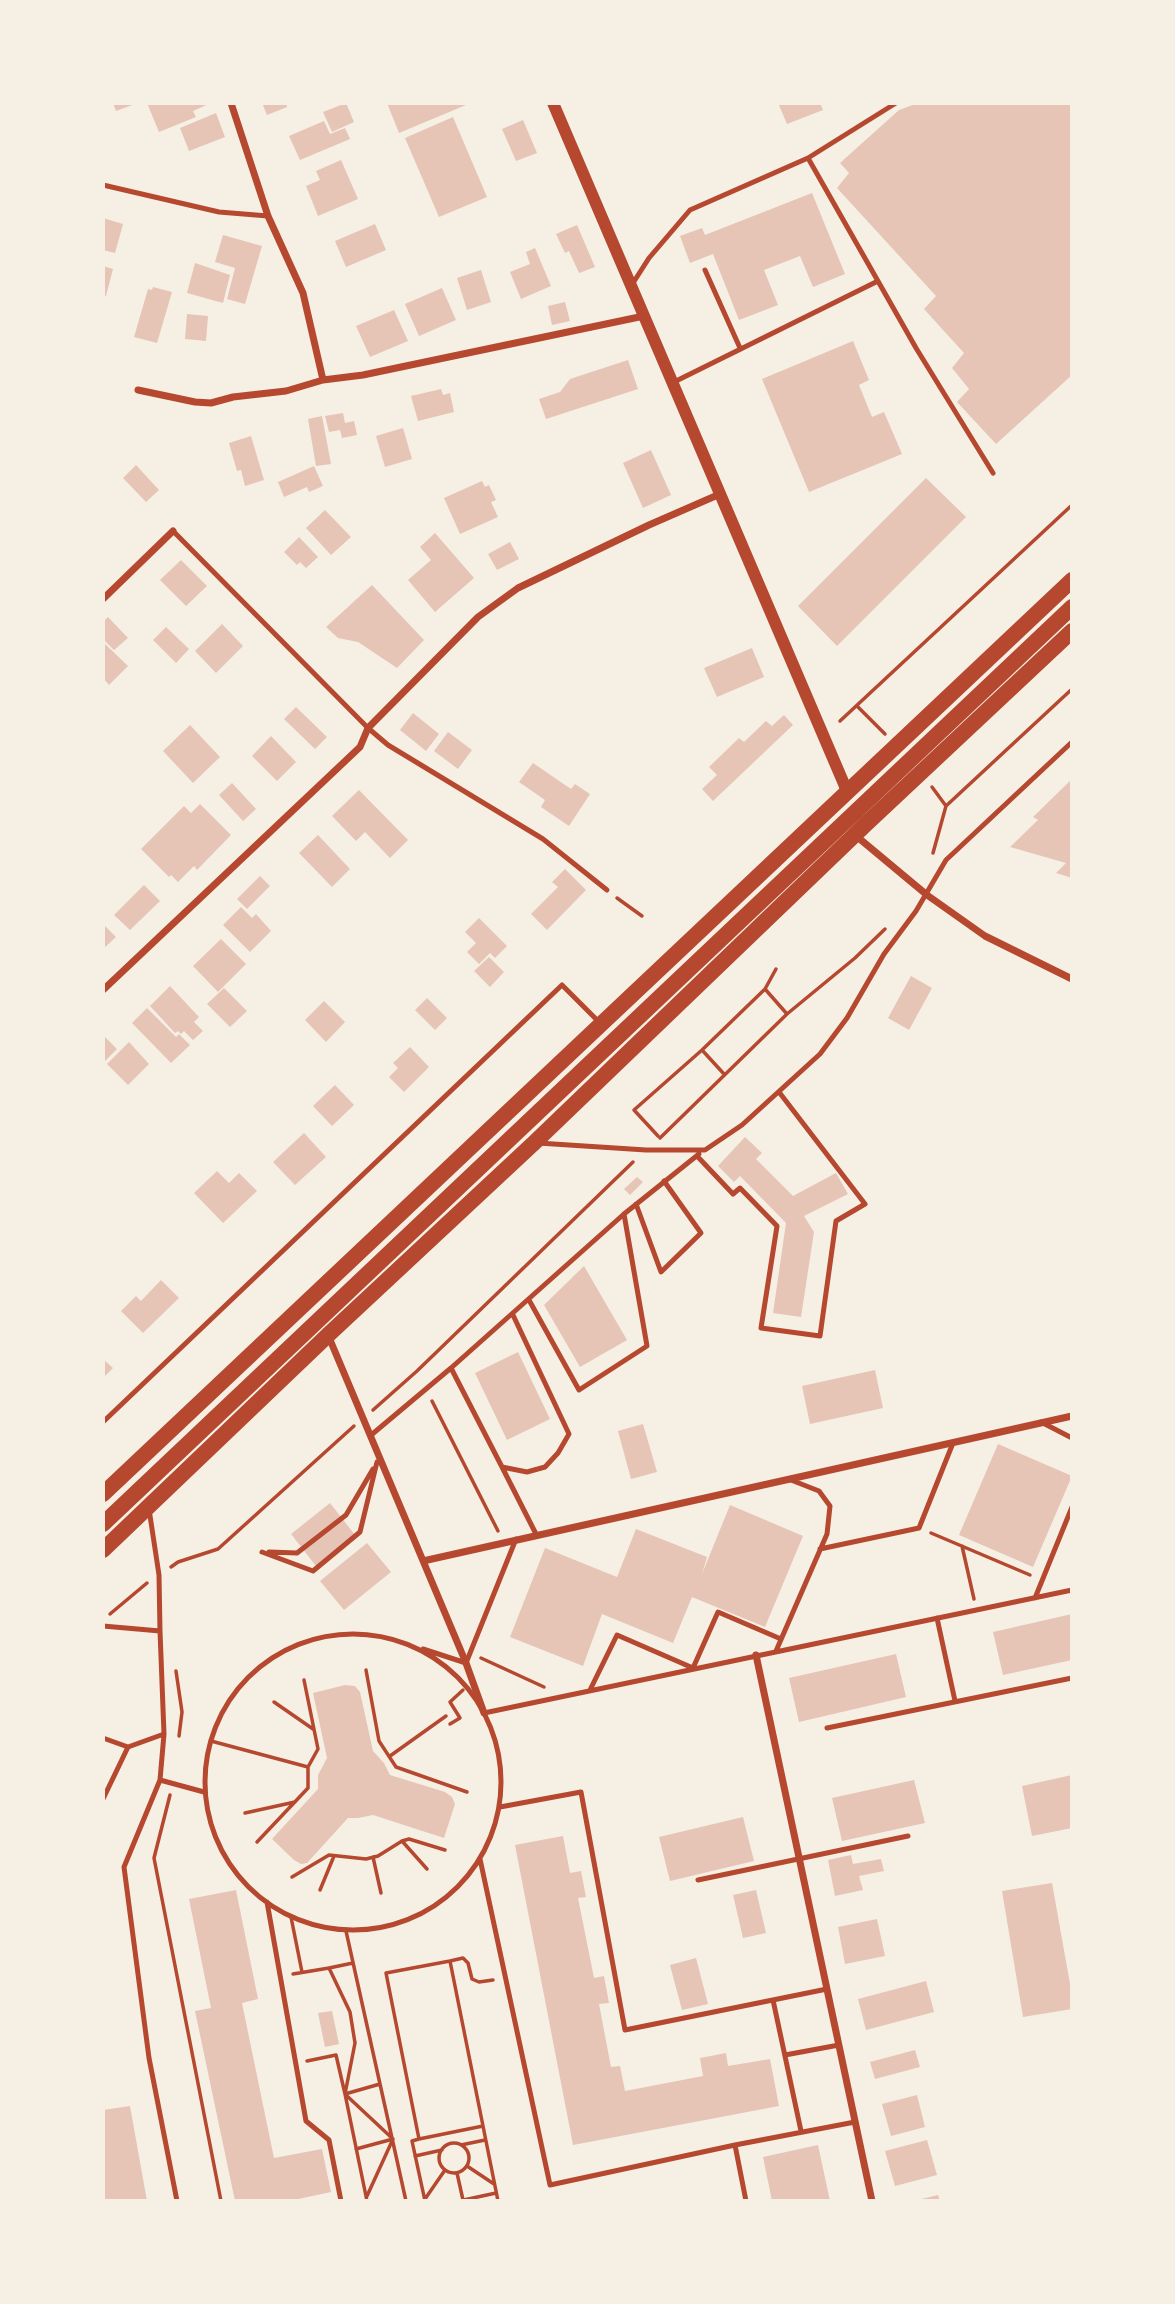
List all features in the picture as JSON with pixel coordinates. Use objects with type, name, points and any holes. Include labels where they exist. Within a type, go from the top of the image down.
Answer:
[{"type":"main road","points":[[103,1493],[1072,580]]},
{"type":"main road","points":[[103,1524],[1072,607]]},
{"type":"main road","points":[[103,1550],[1072,631]]},
{"type":"main road","points":[[847,791],[856,810]]},
{"type":"street","points":[[231,103],[268,216],[303,293],[323,380]]},
{"type":"street","points":[[553,103],[847,791]]},
{"type":"street","points":[[138,390],[211,403],[233,397],[286,391],[323,380],[376,373],[644,316]]},
{"type":"street","points":[[103,990],[360,747],[368,728],[478,617],[518,588],[720,494]]},
{"type":"street","points":[[103,599],[173,531]]},
{"type":"street","points":[[854,835],[927,895],[985,936],[1072,979]]},
{"type":"street","points":[[328,1335],[466,1663],[484,1713]]},
{"type":"street","points":[[423,1561],[1072,1416]]},
{"type":"street","points":[[756,1655],[872,2201]]},
{"type":"lane","points":[[631,287],[649,258],[690,210],[808,158],[896,103]]},
{"type":"lane","points":[[808,158],[916,348],[993,473]]},
{"type":"lane","points":[[103,185],[219,212],[268,216]]},
{"type":"lane","points":[[705,270],[740,348]]},
{"type":"lane","points":[[672,383],[878,281]]},
{"type":"lane","points":[[173,531],[388,745],[543,839],[607,890]]},
{"type":"lane","points":[[370,1436],[513,1315],[624,1214],[696,1156],[742,1125],[820,1054],[847,1018],[884,954],[927,895],[946,860],[1072,742]]},
{"type":"lane","points":[[103,1422],[562,985],[602,1025]]},
{"type":"lane","points":[[696,1156],[733,1194],[740,1188],[777,1226],[761,1328],[820,1336],[836,1221],[865,1204],[779,1092]]},
{"type":"lane","points":[[535,1142],[646,1150],[704,1150]]},
{"type":"lane","points":[[636,1204],[661,1272],[701,1233],[664,1181]]},
{"type":"lane","points":[[529,1300],[579,1390],[647,1346],[624,1214]]},
{"type":"lane","points":[[502,1467],[527,1472],[545,1467],[558,1453],[569,1434],[513,1315]]},
{"type":"lane","points":[[452,1368],[536,1534]]},
{"type":"lane","points":[[1041,1422],[1072,1438]]},
{"type":"lane","points":[[820,1549],[919,1528],[953,1443]]},
{"type":"lane","points":[[377,1462],[360,1532],[313,1570],[262,1552],[297,1553],[336,1523],[346,1515],[377,1462]]},
{"type":"lane","points":[[776,1651],[827,1534],[830,1506],[819,1491],[788,1478]]},
{"type":"lane","points":[[149,1507],[159,1575],[164,1734],[160,1780],[124,1867],[149,2058],[177,2201]]},
{"type":"lane","points":[[1035,1598],[1072,1507]]},
{"type":"lane","points":[[416,1647],[446,1666],[474,1694],[484,1713],[499,1760],[500,1807],[480,1860],[461,1884],[435,1907],[388,1927],[346,1931],[291,1917],[248,1887],[218,1841],[205,1809],[203,1780],[211,1741],[233,1693],[250,1674],[277,1656],[305,1642],[333,1635],[364,1634],[386,1637],[466,1663],[516,1539]]},
{"type":"lane","points":[[484,1713],[1072,1591]]},
{"type":"lane","points":[[693,1668],[718,1612],[781,1639]]},
{"type":"lane","points":[[937,1618],[955,1701]]},
{"type":"lane","points":[[103,1626],[160,1631]]},
{"type":"lane","points":[[590,1690],[617,1635],[693,1668]]},
{"type":"lane","points":[[827,1728],[1072,1678]]},
{"type":"lane","points":[[103,1738],[128,1747],[164,1734]]},
{"type":"lane","points":[[103,1799],[128,1747]]},
{"type":"lane","points":[[160,1780],[204,1792]]},
{"type":"lane","points":[[500,1807],[581,1792],[625,2030],[827,1989]]},
{"type":"lane","points":[[698,1880],[908,1836]]},
{"type":"lane","points":[[480,1860],[550,2185],[856,2122]]},
{"type":"lane","points":[[267,1902],[306,2121],[329,2140],[341,2201]]},
{"type":"lane","points":[[773,2000],[801,2132]]},
{"type":"lane","points":[[785,2055],[839,2045]]},
{"type":"lane","points":[[735,2145],[746,2201]]},
{"type":"path","points":[[840,721],[1072,505]]},
{"type":"path","points":[[920,889],[928,874],[946,806],[1072,688]]},
{"type":"path","points":[[857,705],[885,734]]},
{"type":"path","points":[[931,785],[946,806]]},
{"type":"path","points":[[607,890],[642,916]]},
{"type":"path","points":[[103,1620],[137,1590],[178,1562],[218,1549],[417,1371],[787,1014],[855,958],[892,922]]},
{"type":"path","points":[[660,1138],[634,1110],[765,989],[776,969]]},
{"type":"path","points":[[765,989],[787,1014]]},
{"type":"path","points":[[702,1050],[724,1074]]},
{"type":"path","points":[[417,1371],[503,1542]]},
{"type":"path","points":[[919,1528],[1042,1580]]},
{"type":"path","points":[[366,1670],[379,1741],[400,1769],[467,1792]]},
{"type":"path","points":[[257,1842],[308,1788],[308,1767],[318,1749],[304,1680]]},
{"type":"path","points":[[450,1724],[460,1718],[450,1702],[457,1695]]},
{"type":"path","points":[[274,1702],[314,1730]]},
{"type":"path","points":[[390,1756],[446,1716]]},
{"type":"path","points":[[211,1741],[308,1767]]},
{"type":"path","points":[[173,1783],[154,1858],[221,2201]]},
{"type":"path","points":[[245,1812],[295,1801]]},
{"type":"path","points":[[292,1877],[329,1856],[358,1859],[373,1857],[409,1839],[445,1850]]},
{"type":"path","points":[[402,1841],[427,1869]]},
{"type":"path","points":[[320,1890],[335,1856]]},
{"type":"path","points":[[373,1857],[381,1893]]},
{"type":"path","points":[[291,1917],[302,1972]]},
{"type":"path","points":[[346,1931],[407,2201]]},
{"type":"path","points":[[419,2139],[386,1973],[463,1958],[468,1963],[472,1979],[479,1982],[505,1978]]},
{"type":"path","points":[[450,1961],[498,2201]]},
{"type":"path","points":[[280,1977],[354,1963]]},
{"type":"path","points":[[329,1968],[350,2012],[355,2043],[345,2094]]},
{"type":"path","points":[[296,2063],[336,2055],[367,2199]]},
{"type":"path","points":[[345,2094],[380,2084]]},
{"type":"path","points":[[345,2094],[393,2139]]},
{"type":"path","points":[[425,2200],[412,2141],[483,2126]]},
{"type":"path","points":[[448,2133],[451,2144]]},
{"type":"path","points":[[356,2149],[393,2139]]},
{"type":"path","points":[[367,2199],[393,2139]]},
{"type":"path","points":[[415,2156],[442,2150],[451,2144],[461,2145],[485,2140]]},
{"type":"path","points":[[461,2145],[468,2154],[467,2166]]},
{"type":"path","points":[[442,2150],[439,2161],[449,2173],[457,2173],[467,2166]]},
{"type":"path","points":[[467,2166],[494,2184]]},
{"type":"path","points":[[425,2200],[445,2170]]},
{"type":"path","points":[[457,2173],[461,2200],[496,2193]]},
{"type":"building","points":[[113,103],[138,103],[116,111]]},
{"type":"building","points":[[147,103],[211,103],[193,111],[196,117],[159,132]]},
{"type":"building","points":[[262,103],[286,103],[287,107],[267,115]]},
{"type":"building","points":[[346,103],[354,122],[332,132],[323,112]]},
{"type":"building","points":[[387,103],[465,103],[466,105],[399,133]]},
{"type":"building","points":[[778,103],[820,103],[823,110],[787,124]]},
{"type":"building","points":[[918,103],[1072,103],[1072,375],[996,444],[957,402],[969,389],[952,368],[964,353],[924,309],[936,296],[837,188],[849,173],[840,163],[899,110]]},
{"type":"building","points":[[216,113],[225,137],[189,151],[180,128]]},
{"type":"building","points":[[453,117],[487,197],[439,217],[405,138]]},
{"type":"building","points":[[523,120],[537,153],[516,161],[502,129]]},
{"type":"building","points":[[324,121],[330,134],[345,128],[350,139],[300,160],[289,136]]},
{"type":"building","points":[[341,160],[358,199],[318,216],[306,186],[320,180],[316,171]]},
{"type":"building","points":[[812,193],[845,274],[813,287],[800,256],[764,270],[778,305],[739,320],[713,254],[690,263],[680,236],[702,228],[705,235]]},
{"type":"building","points":[[103,218],[123,224],[115,253],[103,250]]},
{"type":"building","points":[[375,224],[386,250],[346,267],[335,241]]},
{"type":"building","points":[[577,225],[595,267],[579,273],[569,251],[565,253],[556,234]]},
{"type":"building","points":[[223,235],[262,246],[245,304],[227,299],[235,268],[215,262]]},
{"type":"building","points":[[535,248],[551,286],[521,299],[510,272],[530,264],[526,252]]},
{"type":"building","points":[[195,263],[230,275],[223,303],[187,293]]},
{"type":"building","points":[[103,266],[113,269],[106,296],[103,295]]},
{"type":"building","points":[[481,270],[491,302],[467,310],[457,278]]},
{"type":"building","points":[[153,287],[172,292],[157,343],[134,337],[148,289],[152,290]]},
{"type":"building","points":[[442,288],[456,320],[419,336],[405,304]]},
{"type":"building","points":[[565,302],[570,321],[552,325],[548,306]]},
{"type":"building","points":[[394,310],[408,341],[370,357],[356,326]]},
{"type":"building","points":[[187,314],[208,316],[206,341],[185,339]]},
{"type":"building","points":[[853,341],[869,380],[859,385],[872,417],[884,412],[902,454],[809,492],[762,379]]},
{"type":"building","points":[[628,360],[638,389],[546,419],[539,399],[560,392],[570,379]]},
{"type":"building","points":[[441,389],[443,395],[450,393],[454,412],[418,421],[411,396]]},
{"type":"building","points":[[343,413],[345,423],[354,421],[357,435],[342,438],[340,430],[329,432],[325,416]]},
{"type":"building","points":[[322,416],[331,464],[316,466],[308,419]]},
{"type":"building","points":[[403,428],[412,459],[385,467],[376,436]]},
{"type":"building","points":[[251,436],[264,480],[245,486],[241,470],[237,471],[229,443]]},
{"type":"building","points":[[651,450],[671,495],[643,508],[623,463]]},
{"type":"building","points":[[136,465],[159,490],[146,502],[123,478]]},
{"type":"building","points":[[314,466],[323,486],[309,492],[307,487],[284,497],[278,482]]},
{"type":"building","points":[[926,478],[966,517],[837,646],[798,606]]},
{"type":"building","points":[[482,481],[485,487],[489,485],[496,500],[491,502],[498,517],[460,534],[444,498]]},
{"type":"building","points":[[325,510],[351,537],[331,555],[306,528]]},
{"type":"building","points":[[435,533],[474,578],[435,612],[408,580],[431,560],[420,547]]},
{"type":"building","points":[[299,537],[318,557],[306,568],[300,562],[297,565],[284,552]]},
{"type":"building","points":[[510,542],[519,559],[497,570],[488,554]]},
{"type":"building","points":[[181,560],[207,586],[186,606],[160,580]]},
{"type":"building","points":[[372,585],[424,640],[397,668],[358,642],[338,638],[326,627]]},
{"type":"building","points":[[108,617],[128,638],[114,650],[103,639],[103,622]]},
{"type":"building","points":[[222,624],[243,646],[216,673],[195,651]]},
{"type":"building","points":[[166,627],[189,649],[176,663],[153,640]]},
{"type":"building","points":[[104,643],[128,666],[109,685],[103,678]]},
{"type":"building","points":[[752,648],[764,677],[717,697],[704,668]]},
{"type":"building","points":[[296,707],[327,737],[315,749],[284,719]]},
{"type":"building","points":[[413,713],[439,734],[426,751],[400,730]]},
{"type":"building","points":[[784,715],[793,725],[713,801],[702,789],[717,775],[709,767],[739,738],[744,742],[766,721],[772,726]]},
{"type":"building","points":[[190,725],[220,757],[193,783],[163,751]]},
{"type":"building","points":[[448,732],[472,750],[458,769],[434,751]]},
{"type":"building","points":[[271,736],[296,762],[277,781],[252,756]]},
{"type":"building","points":[[533,763],[571,789],[575,784],[590,794],[569,826],[541,807],[545,800],[519,782]]},
{"type":"building","points":[[1072,779],[1072,878],[1056,873],[1066,863],[1010,847],[1038,820],[1033,817]]},
{"type":"building","points":[[232,783],[256,809],[243,821],[219,795]]},
{"type":"building","points":[[359,790],[408,840],[390,858],[365,832],[356,841],[332,816]]},
{"type":"building","points":[[200,804],[231,835],[197,870],[194,866],[178,882],[171,875],[169,877],[141,849],[184,806],[191,813]]},
{"type":"building","points":[[318,835],[350,869],[332,887],[299,853]]},
{"type":"building","points":[[565,869],[586,890],[547,930],[531,914],[558,887],[552,882]]},
{"type":"building","points":[[260,876],[270,886],[247,909],[237,899]]},
{"type":"building","points":[[144,885],[160,901],[130,930],[114,915]]},
{"type":"building","points":[[241,907],[252,918],[256,914],[271,931],[250,952],[223,925]]},
{"type":"building","points":[[479,918],[507,946],[495,958],[490,953],[479,964],[467,952],[476,943],[465,932]]},
{"type":"building","points":[[103,924],[116,937],[103,949]]},
{"type":"building","points":[[221,939],[246,964],[218,992],[193,966]]},
{"type":"building","points":[[489,957],[504,972],[490,987],[474,971]]},
{"type":"building","points":[[911,976],[932,988],[909,1030],[888,1018]]},
{"type":"building","points":[[170,986],[199,1017],[194,1022],[203,1031],[193,1040],[184,1031],[181,1034],[178,1031],[175,1033],[150,1006]]},
{"type":"building","points":[[224,988],[247,1011],[230,1027],[207,1004]]},
{"type":"building","points":[[427,998],[447,1018],[435,1030],[415,1010]]},
{"type":"building","points":[[324,1001],[345,1022],[326,1042],[305,1020]]},
{"type":"building","points":[[147,1008],[176,1037],[179,1034],[190,1045],[171,1063],[132,1023]]},
{"type":"building","points":[[103,1035],[117,1049],[103,1063]]},
{"type":"building","points":[[129,1042],[149,1064],[128,1085],[107,1064]]},
{"type":"building","points":[[410,1047],[429,1067],[404,1092],[389,1077],[398,1068],[393,1063]]},
{"type":"building","points":[[335,1085],[354,1105],[332,1126],[313,1106]]},
{"type":"building","points":[[304,1133],[326,1157],[295,1185],[273,1162]]},
{"type":"building","points":[[745,1137],[762,1153],[756,1159],[793,1196],[836,1173],[848,1194],[804,1216],[814,1232],[801,1317],[773,1313],[786,1223],[740,1176],[734,1182],[718,1166]]},
{"type":"building","points":[[217,1171],[229,1183],[239,1173],[257,1191],[223,1223],[194,1193]]},
{"type":"building","points":[[637,1177],[643,1182],[630,1195],[624,1189]]},
{"type":"building","points":[[584,1266],[627,1340],[580,1367],[544,1305]]},
{"type":"building","points":[[161,1280],[179,1298],[143,1333],[121,1311],[136,1296],[141,1301]]},
{"type":"building","points":[[518,1352],[550,1419],[507,1440],[475,1373]]},
{"type":"building","points":[[103,1359],[113,1368],[103,1378]]},
{"type":"building","points":[[875,1370],[883,1408],[810,1424],[802,1386]]},
{"type":"building","points":[[643,1424],[657,1472],[631,1479],[618,1431]]},
{"type":"building","points":[[998,1444],[1072,1476],[1033,1567],[959,1535]]},
{"type":"building","points":[[330,1503],[355,1535],[316,1566],[291,1534]]},
{"type":"building","points":[[730,1505],[803,1536],[765,1627],[692,1597],[673,1643],[602,1614],[583,1666],[510,1637],[545,1548],[617,1577],[636,1529],[707,1557],[702,1574]]},
{"type":"building","points":[[367,1543],[391,1572],[344,1610],[320,1581]]},
{"type":"building","points":[[1072,1614],[1072,1660],[1003,1675],[993,1632]]},
{"type":"building","points":[[896,1654],[906,1697],[799,1722],[789,1678]]},
{"type":"building","points":[[345,1685],[355,1686],[360,1692],[373,1751],[390,1775],[445,1792],[452,1797],[455,1804],[444,1838],[373,1815],[348,1818],[307,1863],[301,1864],[272,1839],[318,1789],[318,1775],[327,1758],[313,1693]]},
{"type":"building","points":[[1072,1775],[1072,1828],[1032,1836],[1022,1786]]},
{"type":"building","points":[[914,1780],[925,1823],[842,1841],[832,1798]]},
{"type":"building","points":[[743,1817],[754,1861],[670,1881],[659,1837]]},
{"type":"building","points":[[563,1836],[570,1873],[581,1871],[586,1897],[578,1898],[594,1978],[604,1976],[609,2003],[599,2004],[611,2067],[620,2066],[625,2091],[703,2076],[700,2058],[726,2053],[728,2066],[770,2059],[779,2106],[573,2145],[515,1845]]},
{"type":"building","points":[[851,1855],[853,1864],[881,1859],[884,1871],[859,1876],[863,1890],[835,1896],[828,1860]]},
{"type":"building","points":[[1052,1883],[1072,1995],[1072,2009],[1023,2017],[1002,1891]]},
{"type":"building","points":[[236,1890],[258,1999],[242,2003],[274,2158],[322,2149],[331,2192],[289,2201],[235,2201],[195,2011],[211,2008],[189,1899]]},
{"type":"building","points":[[756,1890],[766,1933],[743,1938],[733,1895]]},
{"type":"building","points":[[877,1919],[885,1956],[845,1964],[838,1927]]},
{"type":"building","points":[[696,1958],[708,2004],[682,2010],[670,1965]]},
{"type":"building","points":[[926,1981],[934,2012],[866,2030],[858,1999]]},
{"type":"building","points":[[332,2011],[339,2044],[325,2047],[318,2013]]},
{"type":"building","points":[[915,2050],[920,2067],[875,2079],[870,2062]]},
{"type":"building","points":[[917,2095],[925,2127],[891,2136],[882,2104]]},
{"type":"building","points":[[130,2106],[147,2201],[103,2201],[103,2110]]},
{"type":"building","points":[[927,2140],[937,2175],[895,2186],[885,2151]]},
{"type":"building","points":[[818,2145],[830,2201],[772,2201],[763,2157]]},
{"type":"building","points":[[938,2195],[940,2201],[917,2201],[917,2200]]}]
